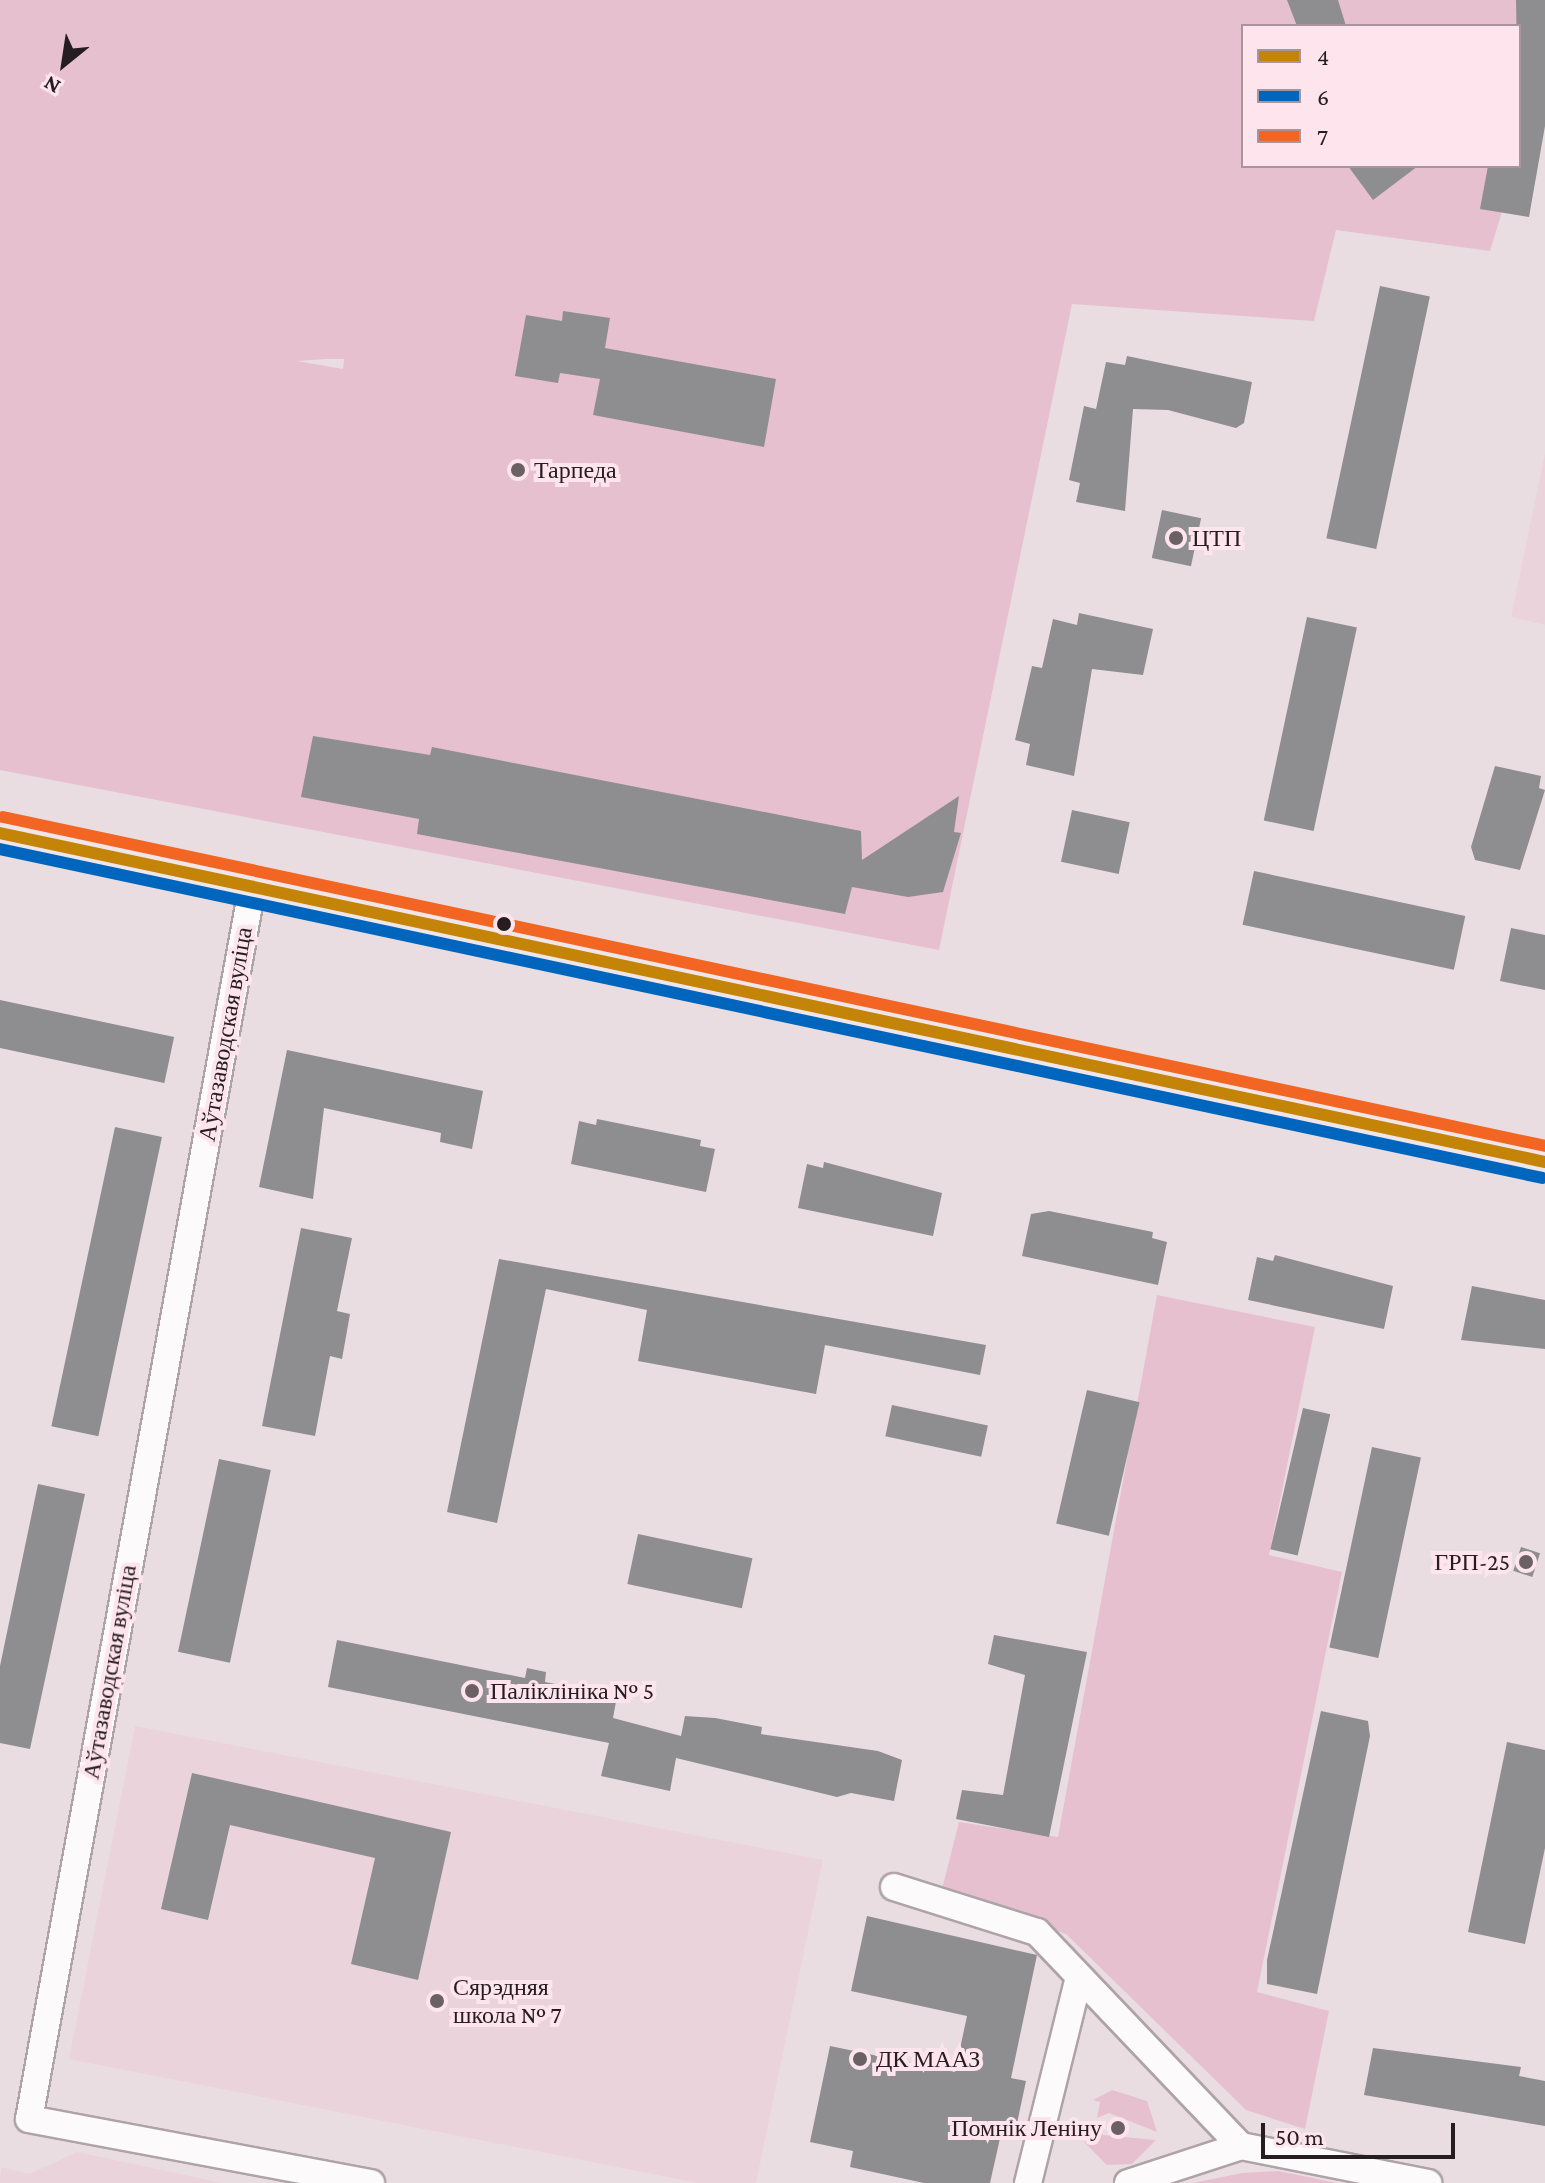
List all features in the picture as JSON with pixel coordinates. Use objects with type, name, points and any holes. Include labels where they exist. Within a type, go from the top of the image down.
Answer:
[{"type":"main road","points":[[0,833],[253,883],[1545,1162]]},
{"type":"street","name":"Аўтазаводская вуліца","points":[[253,883],[29,2119],[371,2183]]},
{"type":"street","points":[[894,1887],[1037,1932],[1078,1981],[1241,2146]]},
{"type":"street","points":[[1028,2183],[1078,1981]]},
{"type":"street","points":[[1128,2183],[1241,2146],[1428,2183]]},
{"type":"shaded area","name":"Тарпеда","points":[[0,0],[1545,0],[1545,74],[1521,30],[1521,24],[1241,24],[1241,168],[1515,168],[1490,251],[1336,230],[1314,321],[1072,304],[939,950],[0,770]],"holes":[[[344,359],[343,369],[297,361]]]},
{"type":"shaded area","points":[[1545,453],[1545,625],[1511,617]]},
{"type":"shaded area","points":[[1157,1295],[1315,1327],[1269,1555],[1342,1572],[1257,1992],[1329,2011],[1305,2129],[1246,2110],[1066,1934],[942,1889],[959,1822],[1058,1837]]},
{"type":"shaded area","name":"Сярэдняя школа № 7","points":[[135,1726],[823,1860],[756,2183],[698,2183],[69,2059]]},
{"type":"shaded area","points":[[1112,2090],[1147,2101],[1157,2132],[1109,2113],[1097,2118],[1100,2102],[1093,2100]]},
{"type":"shaded area","points":[[1097,2125],[1103,2135],[1156,2140],[1132,2164],[1107,2165],[1084,2142],[1093,2140]]},
{"type":"shaded area","points":[[77,2152],[223,2183],[0,2183],[1,2167],[30,2174]]},
{"type":"shaded area","points":[[1278,2171],[1337,2183],[1193,2183],[1242,2173]]},
{"type":"building","points":[[1287,0],[1338,0],[1345,24],[1296,24]]},
{"type":"building","points":[[1516,0],[1545,0],[1545,126],[1529,217],[1480,209],[1488,168],[1521,168],[1521,24],[1516,24]]},
{"type":"building","points":[[1349,168],[1415,168],[1373,200]]},
{"type":"building","points":[[1380,286],[1430,297],[1376,549],[1326,538]]},
{"type":"building","points":[[563,311],[610,318],[605,348],[776,379],[764,447],[593,415],[600,379],[560,373],[558,383],[515,376],[526,315],[562,321]]},
{"type":"building","points":[[1127,356],[1252,382],[1244,423],[1236,428],[1168,410],[1133,409],[1125,511],[1076,502],[1080,483],[1069,480],[1084,406],[1096,409],[1106,362],[1125,365]]},
{"type":"building","name":"ЦТП","points":[[1162,510],[1201,518],[1191,566],[1152,558]]},
{"type":"building","points":[[1079,613],[1153,629],[1143,675],[1092,669],[1074,776],[1026,765],[1030,744],[1015,740],[1032,666],[1042,668],[1053,619],[1077,625]]},
{"type":"building","points":[[1307,617],[1357,628],[1314,831],[1264,820]]},
{"type":"building","points":[[313,736],[430,755],[432,747],[861,831],[862,860],[959,796],[954,832],[961,833],[943,892],[908,897],[852,887],[845,914],[417,834],[419,819],[301,797]]},
{"type":"building","points":[[1495,766],[1541,776],[1539,788],[1545,790],[1520,870],[1475,860],[1471,847]]},
{"type":"building","points":[[1072,810],[1130,822],[1119,874],[1061,862]]},
{"type":"building","points":[[1254,871],[1465,916],[1454,970],[1243,925]]},
{"type":"building","points":[[1511,928],[1545,935],[1545,990],[1500,981]]},
{"type":"building","points":[[0,1000],[174,1037],[164,1083],[0,1048]]},
{"type":"building","points":[[287,1050],[483,1091],[472,1149],[440,1142],[441,1133],[324,1108],[313,1199],[259,1187]]},
{"type":"building","points":[[597,1119],[701,1140],[700,1146],[715,1149],[706,1192],[571,1164],[579,1121],[596,1125]]},
{"type":"building","points":[[115,1127],[162,1137],[98,1436],[51,1426]]},
{"type":"building","points":[[824,1162],[942,1193],[933,1236],[798,1208],[807,1164],[823,1168]]},
{"type":"building","points":[[1049,1211],[1153,1232],[1152,1238],[1167,1242],[1158,1285],[1022,1256],[1031,1214]]},
{"type":"building","points":[[301,1228],[352,1238],[337,1311],[350,1314],[342,1359],[330,1356],[315,1436],[262,1426]]},
{"type":"building","points":[[1275,1255],[1393,1286],[1384,1329],[1248,1300],[1257,1257],[1273,1261]]},
{"type":"building","points":[[499,1259],[986,1345],[980,1375],[825,1345],[816,1394],[638,1361],[647,1310],[546,1289],[497,1523],[447,1512]]},
{"type":"building","points":[[1472,1286],[1545,1300],[1545,1349],[1461,1340]]},
{"type":"building","points":[[1087,1390],[1140,1402],[1109,1536],[1056,1523]]},
{"type":"building","points":[[892,1405],[988,1425],[981,1457],[885,1436]]},
{"type":"building","points":[[1303,1408],[1330,1414],[1298,1556],[1270,1549]]},
{"type":"building","points":[[1372,1447],[1421,1457],[1378,1658],[1329,1648]]},
{"type":"building","points":[[219,1459],[271,1470],[230,1663],[178,1652]]},
{"type":"building","points":[[38,1484],[85,1494],[30,1749],[0,1743],[0,1666]]},
{"type":"building","points":[[638,1534],[752,1558],[742,1608],[627,1584]]},
{"type":"building","name":"ГРП-25","points":[[1521,1547],[1540,1553],[1532,1577],[1513,1571]]},
{"type":"building","points":[[994,1635],[1087,1652],[1049,1837],[956,1819],[962,1790],[1003,1795],[1025,1675],[988,1664]]},
{"type":"building","points":[[337,1640],[525,1678],[527,1668],[546,1672],[545,1682],[617,1696],[613,1718],[681,1736],[685,1716],[715,1718],[762,1727],[761,1734],[878,1751],[902,1760],[894,1801],[851,1793],[837,1797],[676,1758],[670,1791],[601,1776],[609,1743],[328,1687]]},
{"type":"building","points":[[1321,1711],[1368,1721],[1370,1736],[1317,1994],[1267,1984],[1267,1960]]},
{"type":"building","points":[[1507,1742],[1545,1750],[1545,1848],[1525,1944],[1468,1932]]},
{"type":"building","points":[[192,1773],[451,1832],[418,1980],[351,1964],[375,1858],[230,1825],[208,1920],[161,1909]]},
{"type":"building","name":"ДК МААЗ","points":[[867,1916],[1037,1955],[1011,2078],[1026,2081],[1016,2128],[1003,2125],[990,2183],[924,2183],[850,2167],[853,2151],[810,2142],[830,2046],[955,2072],[967,2016],[851,1991]]},
{"type":"building","points":[[1373,2048],[1521,2067],[1519,2076],[1545,2081],[1545,2126],[1364,2095]]},
{"type":"transit line","name":"7","points":[[3,817],[1545,1146]]},
{"type":"transit line","name":"4","points":[[0,833],[1545,1162]]},
{"type":"transit line","name":"6","points":[[0,849],[1542,1178]]},
{"type":"place","name":"Тарпеда","points":[[518,470]]},
{"type":"place","name":"ЦТП","points":[[1176,538]]},
{"type":"place","name":"ГРП-25","points":[[1526,1562]]},
{"type":"place","name":"Паліклініка № 5","points":[[472,1691]]},
{"type":"place","name":"Сярэдняя школа № 7","points":[[437,2001]]},
{"type":"place","name":"ДК МААЗ","points":[[860,2059]]},
{"type":"place","name":"Помнік Леніну","points":[[1118,2128]]}]
